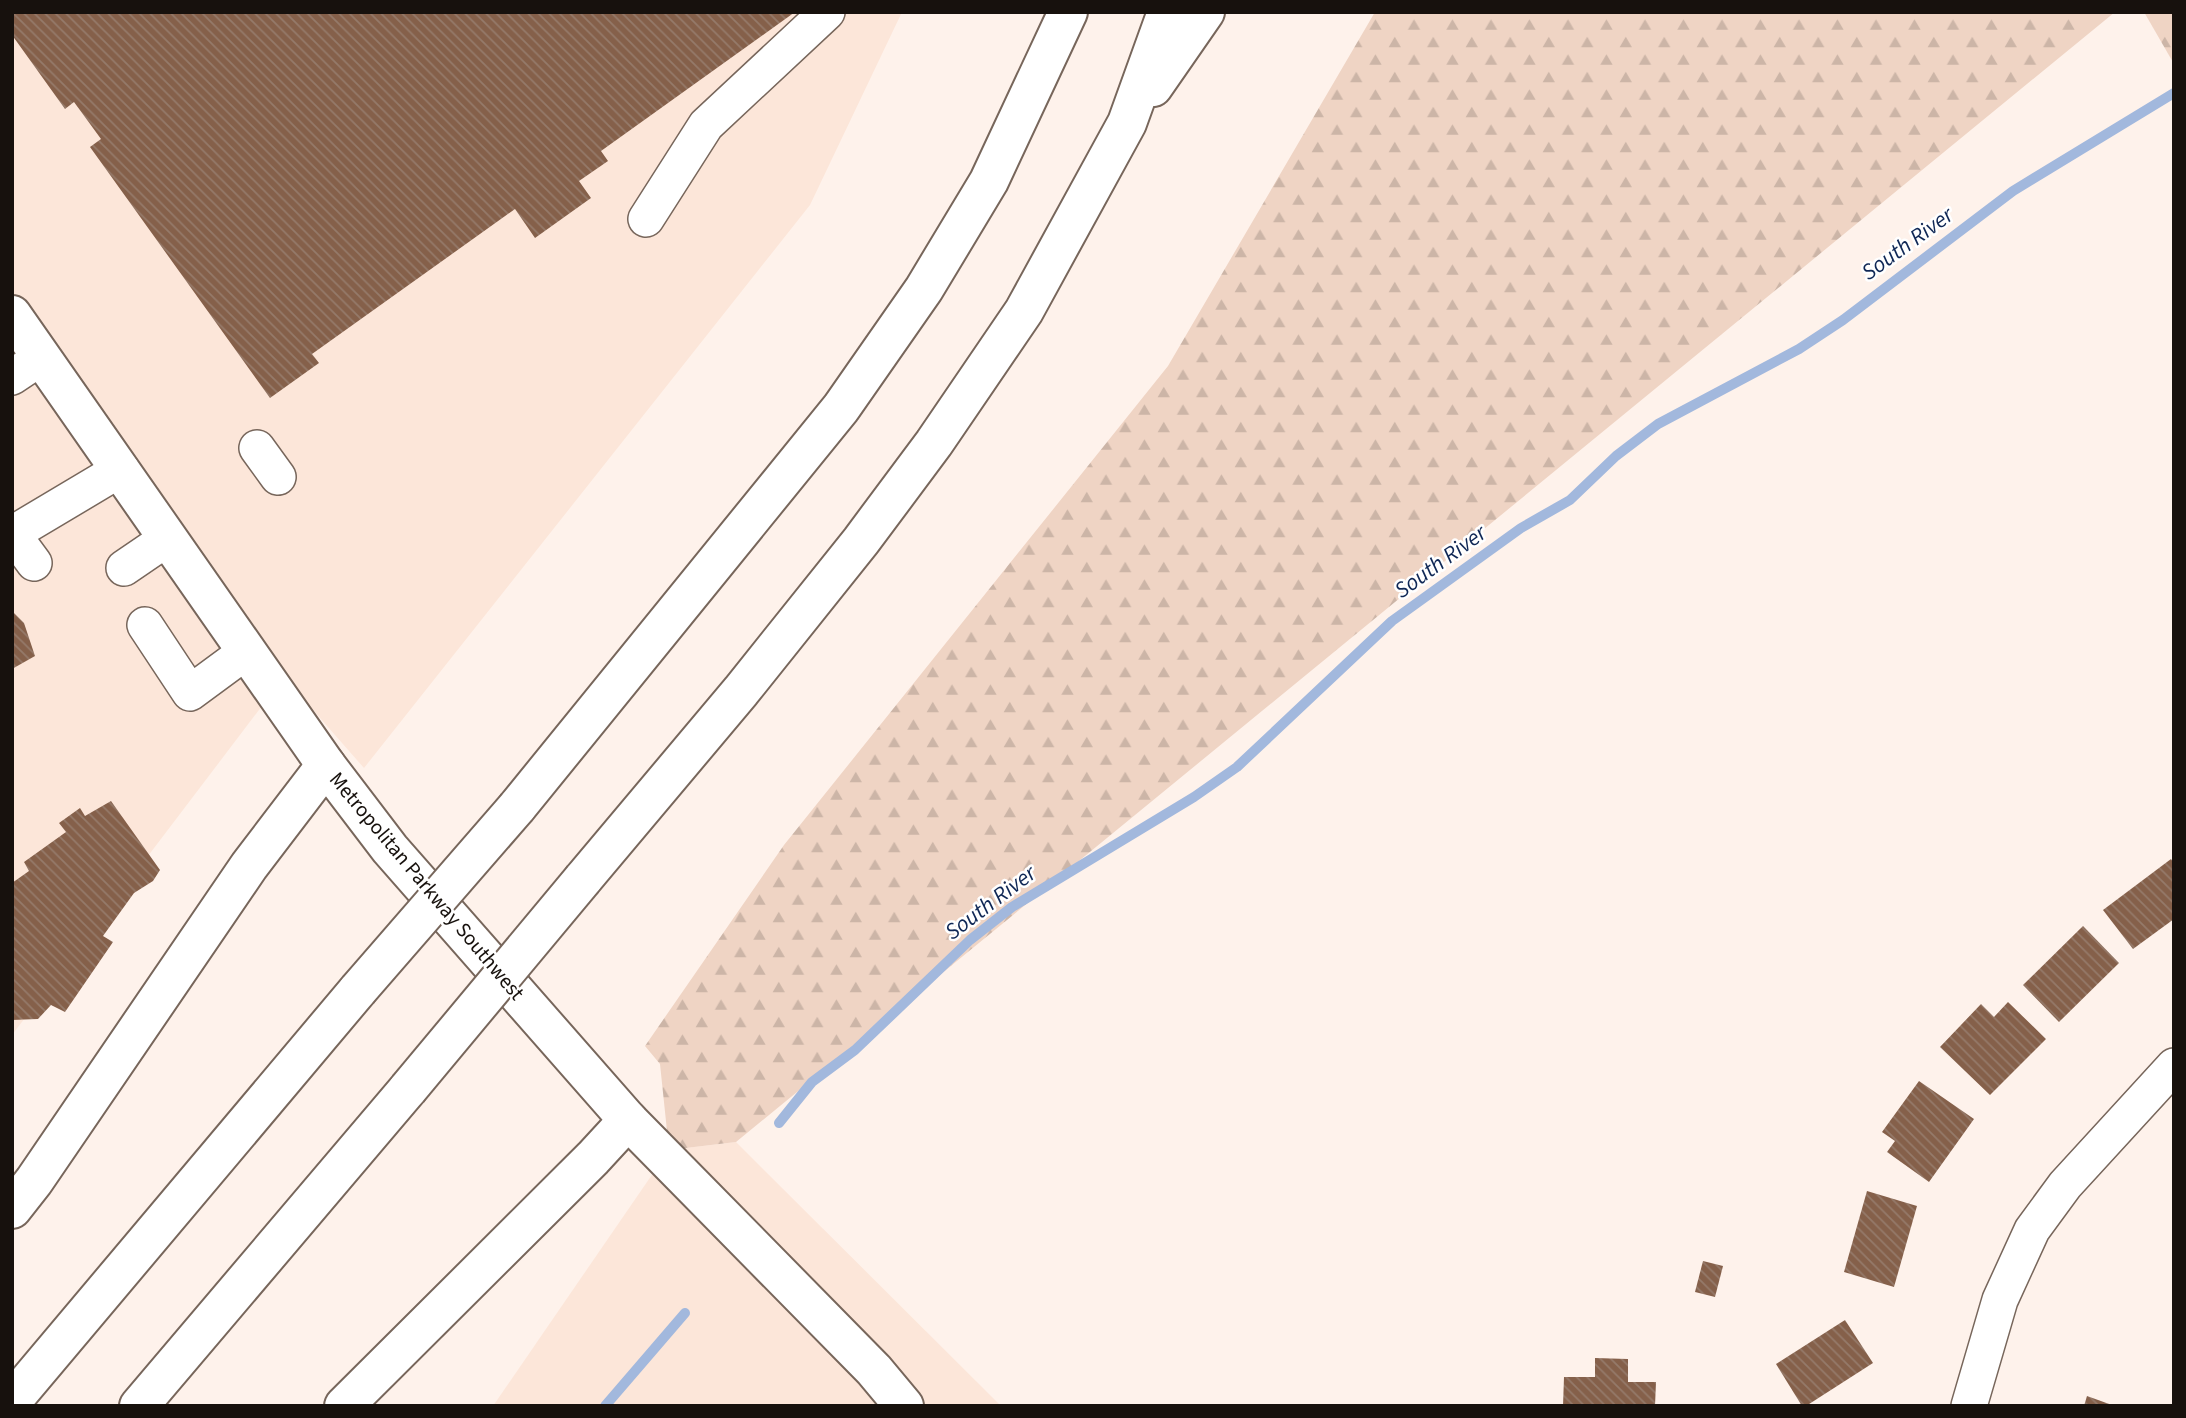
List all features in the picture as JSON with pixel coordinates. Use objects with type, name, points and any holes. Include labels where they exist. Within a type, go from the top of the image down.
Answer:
[{"type":"main road","points":[[12,1401],[358,990],[517,807],[841,408],[923,289],[989,181],[1068,12]]},
{"type":"main road","points":[[1127,123],[1167,12]]},
{"type":"main road","points":[[139,1406],[750,680],[861,541],[934,443],[1024,311],[1127,123],[1205,12]]},
{"type":"main road","name":"Metropolitan Parkway Southwest","points":[[12,316],[27,367],[121,469],[326,765],[390,849],[628,1120],[874,1370],[904,1406]]},
{"type":"main road","points":[[12,1209],[42,1170],[248,866],[326,765]]},
{"type":"main road","points":[[344,1406],[628,1120]]},
{"type":"main road","points":[[12,1366],[134,1247],[205,1172]]},
{"type":"street","points":[[646,219],[706,125],[827,12]]},
{"type":"street","points":[[257,448],[278,477]]},
{"type":"street","points":[[34,563],[12,533],[121,469]]},
{"type":"street","points":[[124,569],[168,537]]},
{"type":"street","points":[[145,625],[190,693],[247,651]]},
{"type":"street","points":[[1969,1406],[2000,1300],[2032,1230],[2065,1185],[2174,1066]]},
{"type":"shaded area","points":[[12,12],[902,12],[810,205],[364,768],[284,677],[12,1035]]},
{"type":"shaded area","points":[[736,1142],[1001,1406],[493,1406],[669,1150]]},
{"type":"green space","points":[[1375,12],[2115,12],[736,1142],[669,1150],[660,1064],[645,1046],[784,845],[1168,366]]},
{"type":"green space","points":[[2144,12],[2174,12],[2174,64]]},
{"type":"building","points":[[12,12],[795,12],[601,151],[608,161],[579,181],[591,198],[535,238],[515,209],[312,354],[319,363],[270,398],[90,147],[101,139],[74,102],[65,109],[12,35]]},
{"type":"building","points":[[12,611],[24,623],[35,656],[12,669]]},
{"type":"building","points":[[111,801],[160,870],[153,881],[134,893],[103,936],[113,942],[65,1012],[51,1005],[38,1019],[12,1020],[12,883],[29,871],[24,862],[66,832],[59,823],[80,808],[85,816]]},
{"type":"building","points":[[2171,859],[2174,863],[2174,919],[2133,949],[2103,910]]},
{"type":"building","points":[[2083,926],[2119,963],[2059,1022],[2023,985]]},
{"type":"building","points":[[2008,1002],[2046,1039],[1990,1095],[1940,1047],[1981,1004],[1994,1017]]},
{"type":"building","points":[[1919,1081],[1974,1119],[1929,1182],[1887,1152],[1895,1141],[1882,1132]]},
{"type":"building","points":[[1867,1191],[1917,1206],[1894,1287],[1844,1272]]},
{"type":"building","points":[[1703,1261],[1723,1266],[1715,1297],[1695,1292]]},
{"type":"building","points":[[1845,1320],[1873,1363],[1802,1406],[1776,1364]]},
{"type":"building","points":[[1595,1358],[1628,1359],[1628,1382],[1656,1382],[1655,1406],[1563,1406],[1564,1377],[1595,1377]]},
{"type":"building","points":[[2087,1396],[2112,1405],[2112,1406],[2084,1406]]},
{"type":"waterway","name":"South River","points":[[779,1123],[812,1082],[855,1050],[970,940],[1012,907],[1194,797],[1237,767],[1392,621],[1521,528],[1570,500],[1616,456],[1658,424],[1799,349],[1843,320],[2013,191],[2174,93]]},
{"type":"waterway","name":"South River","points":[[605,1406],[685,1313]]}]
